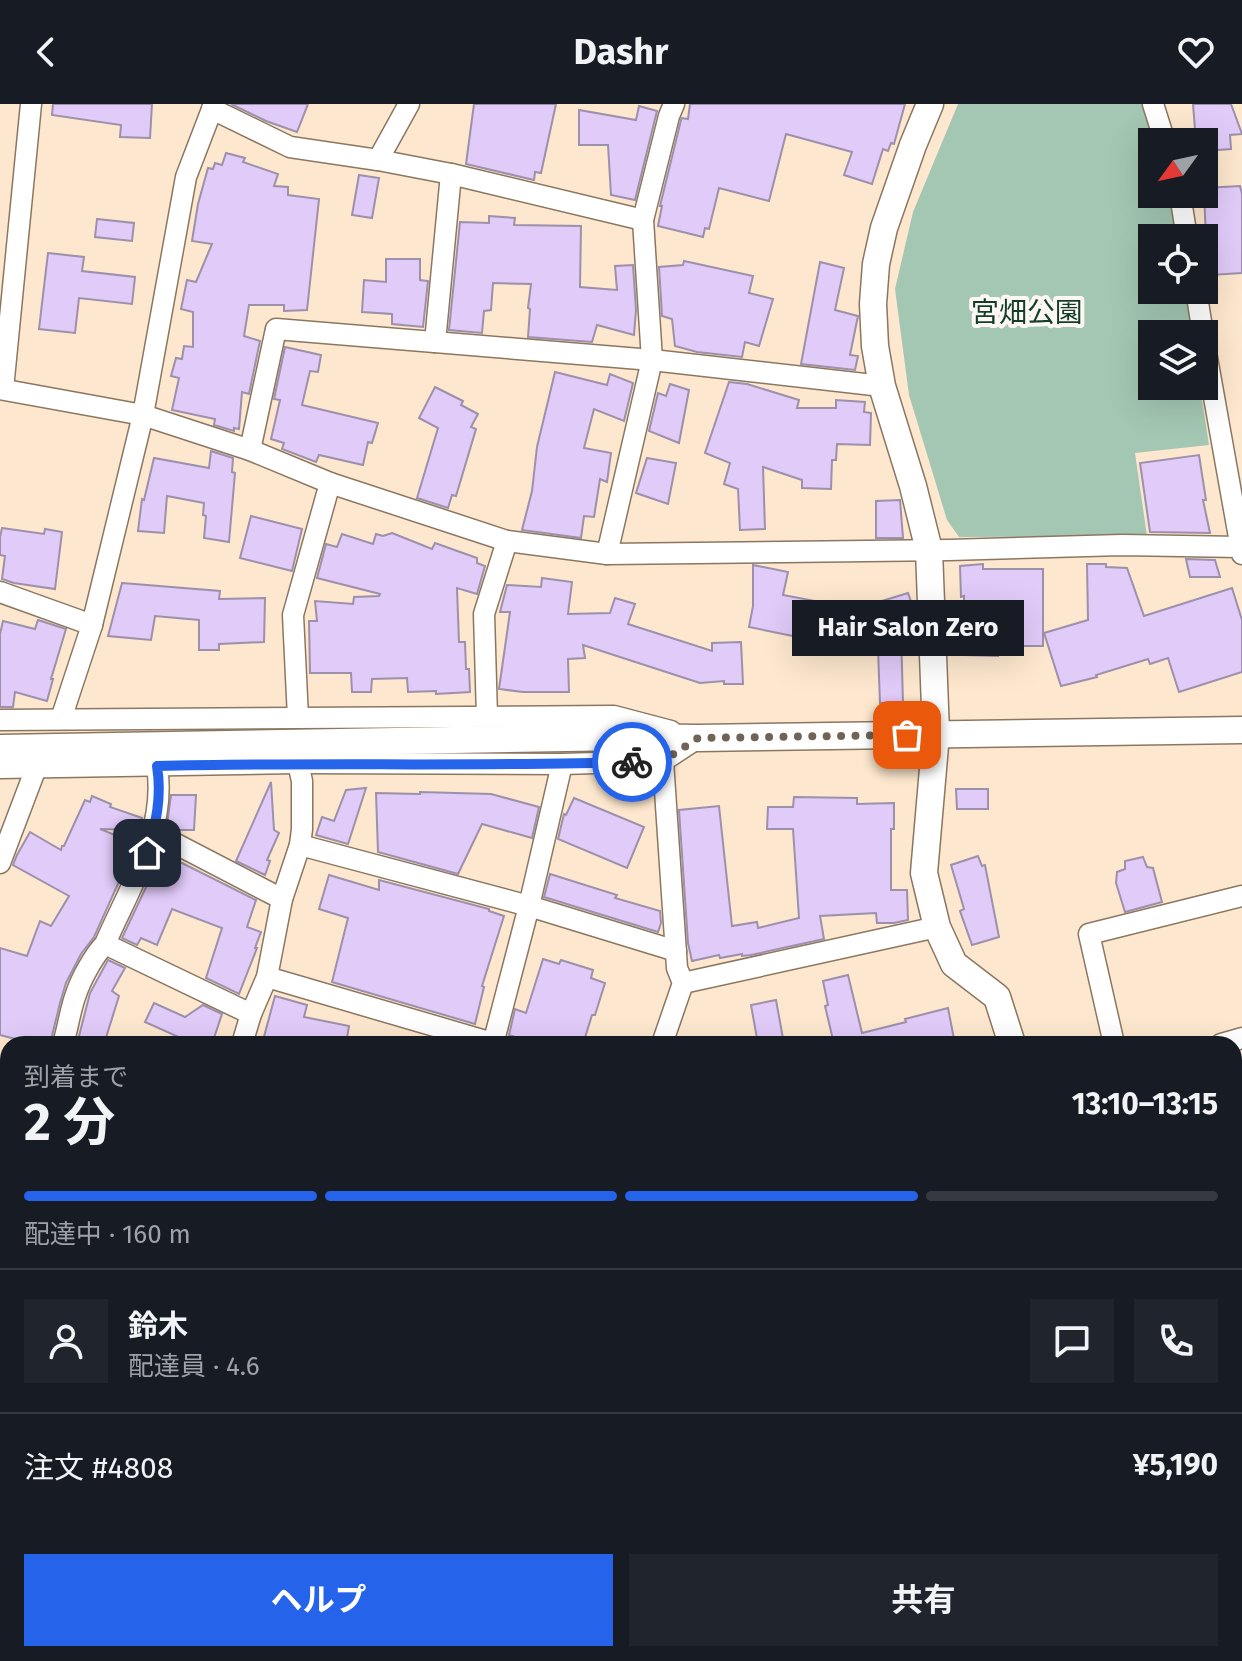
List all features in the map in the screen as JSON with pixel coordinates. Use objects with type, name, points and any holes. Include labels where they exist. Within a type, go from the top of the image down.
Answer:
[{"type":"street","points":[[31,104],[2,389],[143,415],[250,450],[330,483],[507,541],[607,554],[1122,545],[1241,550],[1214,400]]},
{"type":"street","points":[[378,160],[409,104]]},
{"type":"street","points":[[607,554],[652,360],[643,220],[674,104]]},
{"type":"street","points":[[930,104],[884,228],[876,264],[873,304],[875,346],[882,386],[929,550],[936,734],[924,873],[937,927],[954,964],[997,997],[1009,1036]]},
{"type":"street","points":[[1153,104],[1161,128]]},
{"type":"street","points":[[61,719],[92,625],[143,415],[186,177],[213,107],[290,147],[451,174],[643,220]]},
{"type":"street","points":[[435,342],[451,174]]},
{"type":"street","points":[[250,450],[276,329],[652,360],[882,386]]},
{"type":"street","points":[[298,718],[293,615],[330,483]]},
{"type":"street","points":[[487,717],[484,614],[507,541]]},
{"type":"street","points":[[0,592],[92,625]]},
{"type":"street","points":[[0,720],[614,716],[698,738]]},
{"type":"street","points":[[0,748],[1242,730]]},
{"type":"street","points":[[0,768],[663,761],[698,738]]},
{"type":"street","points":[[663,761],[677,968],[683,983],[665,1036]]},
{"type":"street","points":[[244,1036],[267,977],[282,899],[300,845],[302,781],[298,763]]},
{"type":"street","points":[[496,1036],[562,764]]},
{"type":"street","points":[[66,1036],[76,993],[105,944],[147,853],[158,813],[157,766]]},
{"type":"street","points":[[0,863],[36,768]]},
{"type":"street","points":[[153,832],[282,899]]},
{"type":"street","points":[[300,845],[529,906],[676,951]]},
{"type":"street","points":[[1112,1036],[1089,934],[1242,896]]},
{"type":"street","points":[[683,983],[937,927]]},
{"type":"street","points":[[105,944],[251,1014]]},
{"type":"street","points":[[267,977],[467,1036]]},
{"type":"green space","name":"宮畑公園","points":[[958,104],[1143,104],[1151,128],[1138,128],[1138,208],[1173,208],[1176,224],[1138,224],[1138,304],[1188,304],[1190,320],[1138,320],[1138,400],[1202,400],[1209,445],[1135,453],[1147,536],[959,537],[947,520],[909,395],[895,289],[913,212]]},
{"type":"building","points":[[53,104],[152,104],[150,138],[120,137],[121,125],[52,115]]},
{"type":"building","points":[[231,104],[308,104],[297,132]]},
{"type":"building","points":[[474,104],[556,104],[541,173],[535,172],[534,180],[466,164]]},
{"type":"building","points":[[690,104],[905,104],[894,144],[891,143],[888,151],[883,149],[872,184],[844,175],[852,152],[786,134],[769,201],[719,188],[709,229],[705,228],[703,237],[658,226],[681,120],[688,119]]},
{"type":"building","points":[[1193,104],[1231,104],[1242,134],[1230,135],[1231,149],[1218,150],[1218,128],[1195,128]]},
{"type":"building","points":[[639,106],[657,111],[635,200],[611,195],[608,145],[579,145],[579,110],[636,120]]},
{"type":"building","points":[[226,153],[245,158],[243,162],[278,174],[274,186],[288,187],[288,195],[319,199],[307,310],[284,311],[284,305],[249,305],[244,336],[260,341],[249,394],[242,392],[239,429],[234,428],[234,431],[214,425],[215,419],[172,410],[179,378],[171,376],[176,358],[182,359],[184,346],[193,347],[193,312],[181,309],[187,280],[196,282],[212,244],[192,241],[198,204],[208,168],[213,169],[215,163],[222,165]]},
{"type":"building","points":[[359,175],[379,178],[372,218],[352,215]]},
{"type":"building","points":[[1240,186],[1242,273],[1218,275],[1218,224],[1205,224],[1205,208],[1218,208],[1218,187]]},
{"type":"building","points":[[489,216],[515,218],[514,225],[581,226],[580,287],[617,290],[615,266],[633,265],[634,335],[597,325],[592,342],[528,337],[531,284],[493,283],[491,310],[484,311],[482,333],[449,330],[460,222],[489,223]]},
{"type":"building","points":[[97,219],[134,223],[132,241],[95,237]]},
{"type":"building","points":[[48,253],[84,257],[82,271],[135,277],[132,304],[79,298],[75,333],[39,329]]},
{"type":"building","points":[[386,259],[420,259],[420,280],[428,281],[423,327],[392,324],[392,314],[362,312],[364,280],[386,282]]},
{"type":"building","points":[[684,261],[753,276],[749,293],[773,299],[759,346],[745,342],[742,357],[675,346],[672,319],[662,316],[659,267],[683,265]]},
{"type":"building","points":[[820,262],[844,268],[835,310],[858,316],[850,355],[858,356],[855,370],[801,364]]},
{"type":"building","points":[[285,347],[321,355],[318,372],[310,371],[302,405],[378,423],[372,443],[368,442],[363,465],[319,455],[316,462],[282,449],[284,443],[271,439],[280,400],[274,399]]},
{"type":"building","points":[[555,372],[607,385],[610,374],[633,383],[624,421],[594,409],[584,448],[611,453],[607,482],[600,479],[594,517],[584,516],[581,538],[522,530]]},
{"type":"building","points":[[729,382],[747,384],[799,400],[797,408],[836,408],[836,400],[865,402],[864,412],[871,413],[870,445],[837,444],[836,460],[832,460],[831,489],[802,488],[802,480],[763,467],[765,529],[740,530],[738,489],[724,484],[730,463],[705,453]]},
{"type":"building","points":[[670,384],[689,390],[679,443],[649,431],[658,393],[666,396]]},
{"type":"building","points":[[435,387],[463,401],[461,405],[478,414],[471,427],[476,429],[456,496],[452,495],[448,508],[417,498],[438,428],[419,418]]},
{"type":"building","points":[[211,451],[233,458],[232,472],[235,473],[229,542],[204,538],[204,503],[167,496],[164,533],[138,531],[142,499],[154,458],[209,468]]},
{"type":"building","points":[[1199,455],[1210,533],[1150,532],[1140,463]]},
{"type":"building","points":[[647,458],[676,463],[668,504],[636,493]]},
{"type":"building","points":[[900,500],[903,538],[876,538],[876,501]]},
{"type":"building","points":[[251,516],[302,529],[292,571],[240,558]]},
{"type":"building","points":[[2,528],[44,534],[45,529],[62,532],[55,589],[2,579],[5,556],[0,555]]},
{"type":"building","points":[[392,533],[432,549],[435,543],[477,558],[477,563],[485,566],[477,594],[457,588],[459,642],[465,642],[470,692],[408,692],[407,678],[372,679],[371,692],[352,692],[351,673],[310,673],[309,621],[317,621],[315,601],[353,604],[354,597],[380,594],[317,578],[326,544],[337,547],[342,534],[373,544],[376,534],[383,536]]},
{"type":"building","points":[[1186,559],[1215,560],[1220,577],[1190,577]]},
{"type":"building","points":[[983,564],[983,569],[1043,569],[1043,646],[998,646],[998,656],[964,655],[964,596],[961,597],[960,566]]},
{"type":"building","points":[[1087,564],[1127,568],[1144,616],[1232,588],[1242,620],[1242,672],[1179,692],[1168,658],[1150,664],[1148,659],[1061,686],[1044,633],[1088,620]]},
{"type":"building","points":[[753,565],[788,572],[783,595],[815,601],[812,620],[797,617],[793,636],[749,627],[753,606]]},
{"type":"building","points":[[542,578],[572,582],[568,614],[610,613],[615,598],[635,604],[628,624],[712,651],[712,643],[741,642],[743,684],[724,684],[724,681],[700,683],[583,645],[585,658],[568,659],[569,692],[499,689],[510,612],[500,612],[507,585],[541,587]]},
{"type":"building","points":[[122,583],[220,591],[219,599],[265,598],[264,642],[219,644],[219,650],[199,650],[199,620],[155,616],[151,640],[108,636]]},
{"type":"building","points":[[908,593],[916,627],[901,632],[903,703],[880,703],[878,650],[850,651],[849,630],[867,630],[859,608]]},
{"type":"building","points":[[38,620],[66,629],[47,701],[15,692],[13,707],[0,707],[0,634],[3,621],[35,629]]},
{"type":"building","points":[[271,782],[274,830],[279,833],[267,860],[270,861],[265,875],[236,861]]},
{"type":"building","points":[[366,788],[348,844],[316,835],[322,817],[334,821],[346,790]]},
{"type":"building","points":[[956,789],[988,789],[988,809],[957,809]]},
{"type":"building","points":[[376,793],[491,794],[539,807],[532,838],[482,824],[458,874],[378,852]]},
{"type":"building","points":[[171,795],[196,795],[194,830],[176,830],[167,825]]},
{"type":"building","points":[[92,796],[111,804],[110,807],[142,818],[140,830],[100,829],[135,843],[132,853],[94,937],[66,983],[52,1036],[0,1035],[0,948],[27,956],[40,921],[51,926],[69,896],[13,865],[30,832],[61,850],[85,800],[90,802]]},
{"type":"building","points":[[794,797],[857,798],[857,804],[894,803],[891,890],[907,890],[908,920],[877,923],[876,913],[820,916],[824,939],[751,955],[720,958],[719,955],[692,961],[688,943],[679,810],[719,806],[732,926],[757,922],[758,928],[799,918],[793,829],[767,829],[768,807],[793,807]]},
{"type":"building","points":[[574,798],[644,827],[627,868],[558,839],[564,814]]},
{"type":"building","points":[[160,852],[256,900],[247,927],[261,932],[239,994],[206,978],[222,928],[172,909],[157,945],[141,938],[137,945],[122,938]]},
{"type":"building","points":[[978,856],[982,866],[985,865],[999,937],[972,945],[960,911],[964,909],[951,865]]},
{"type":"building","points":[[1143,857],[1147,867],[1153,868],[1162,902],[1125,912],[1116,883],[1117,872],[1125,869],[1125,861]]},
{"type":"building","points":[[550,874],[660,911],[658,932],[544,897]]},
{"type":"building","points":[[329,875],[379,890],[379,880],[489,909],[504,916],[482,986],[475,1024],[332,982],[348,918],[319,909]]},
{"type":"building","points":[[543,959],[559,964],[561,960],[593,970],[591,978],[605,983],[585,1036],[509,1035],[515,1009],[526,1013]]},
{"type":"building","points":[[108,960],[125,968],[112,991],[119,996],[106,1036],[79,1036],[90,993]]},
{"type":"building","points":[[848,975],[862,1033],[948,1008],[953,1036],[832,1036],[823,981]]},
{"type":"building","points":[[275,996],[307,1005],[304,1017],[349,1026],[347,1036],[264,1036]]},
{"type":"building","points":[[776,1000],[783,1036],[757,1036],[751,1005]]},
{"type":"building","points":[[154,1003],[185,1017],[203,1005],[222,1014],[215,1036],[176,1036],[145,1022]]},
{"type":"way so far","points":[[632,762],[663,761],[698,738],[907,735]]},
{"type":"place","name":"Hair Salon Zero","points":[[907,735]]},
{"type":"route","points":[[147,853],[158,813],[157,766],[632,762]]}]
